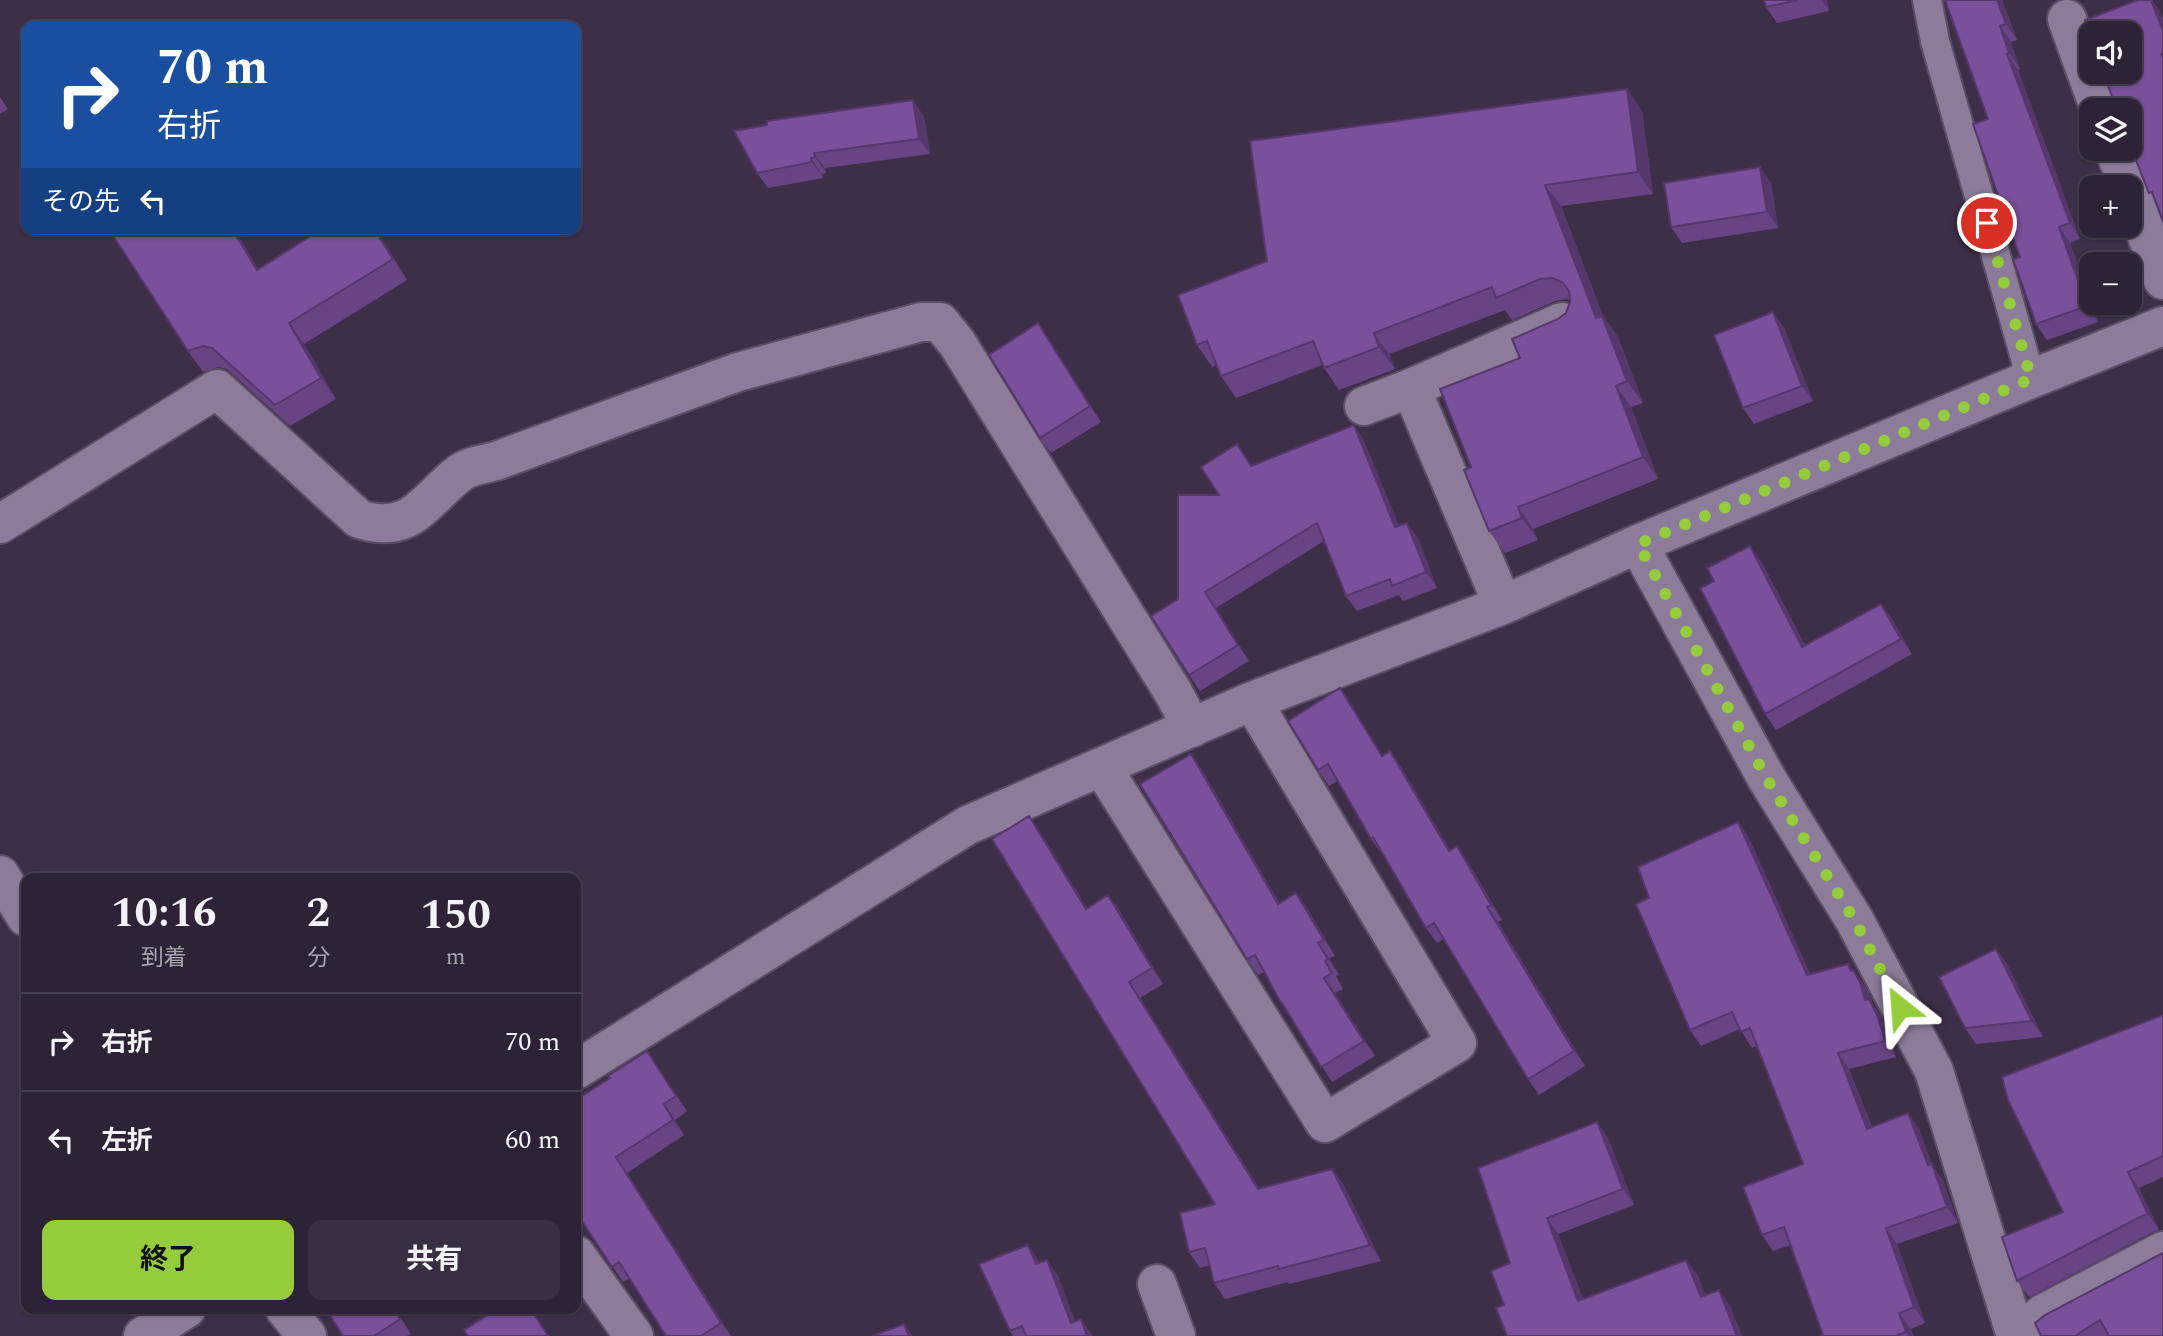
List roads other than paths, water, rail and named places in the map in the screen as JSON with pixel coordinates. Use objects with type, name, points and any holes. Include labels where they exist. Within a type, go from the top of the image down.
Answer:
[{"type":"street","points":[[2067,19],[2096,98]]},
{"type":"street","points":[[2142,224],[2163,280]]},
{"type":"street","points":[[1364,406],[1564,321]]},
{"type":"street","points":[[0,524],[217,389],[359,519],[377,525],[396,523],[414,515],[463,471],[738,372],[921,322],[940,322],[957,343],[1173,692],[1192,728]]},
{"type":"street","points":[[581,1067],[968,825],[1252,701],[1503,605],[1638,544],[2163,326]]},
{"type":"street","points":[[1411,388],[1503,605]]},
{"type":"street","points":[[1638,544],[1767,779],[1855,921],[1934,1071],[2016,1336],[2044,1313],[2163,1251]]},
{"type":"street","points":[[1102,767],[1325,1124],[1457,1043],[1252,701]]},
{"type":"street","points":[[0,875],[21,910]]},
{"type":"street","points":[[581,1262],[634,1336]]},
{"type":"street","points":[[1157,1284],[1176,1336]]},
{"type":"street","points":[[143,1336],[178,1314]]},
{"type":"street","points":[[289,1314],[307,1336]]},
{"type":"lane","points":[[1927,0],[1935,41],[2031,379]]}]
